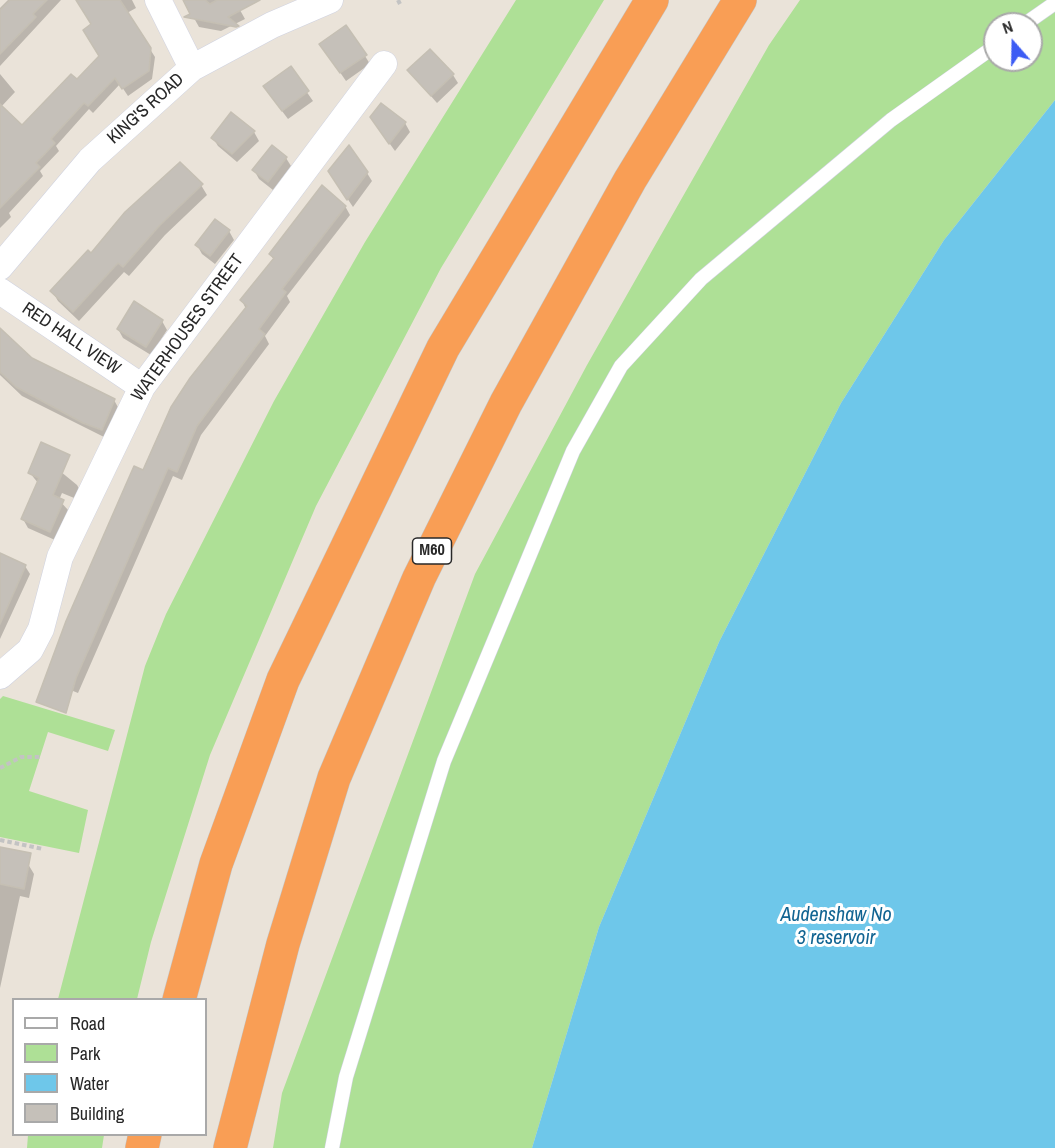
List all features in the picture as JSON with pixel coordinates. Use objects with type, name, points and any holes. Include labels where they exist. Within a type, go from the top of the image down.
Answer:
[{"type":"highway","points":[[178,998],[216,864],[283,680],[443,348],[652,0]]},
{"type":"highway","name":"M60","points":[[230,1148],[283,944],[334,778],[419,578],[506,403],[630,180],[740,0]]},
{"type":"street","points":[[158,0],[192,68]]},
{"type":"street","name":"KING'S ROAD","points":[[0,267],[90,160],[192,68],[272,25],[330,0]]},
{"type":"street","name":"WATERHOUSES STREET","points":[[0,676],[30,650],[43,620],[60,557],[142,387],[384,64]]},
{"type":"street","name":"RED HALL VIEW","points":[[0,291],[142,387]]},
{"type":"lane","points":[[1042,12],[1055,3]]},
{"type":"lane","points":[[332,1148],[346,1077],[444,761],[573,451],[621,366],[701,279],[891,120],[983,55]]},
{"type":"path","points":[[0,768],[21,758],[40,757]]},
{"type":"path","points":[[0,840],[43,849]]},
{"type":"green space","points":[[516,0],[604,0],[441,268],[316,506],[210,755],[151,942],[137,998],[58,998],[145,666],[166,614],[274,401],[365,242]]},
{"type":"green space","points":[[800,0],[1055,0],[1055,100],[944,240],[841,403],[719,642],[599,927],[532,1148],[273,1148],[282,1093],[475,574],[587,365],[769,45]]},
{"type":"green space","points":[[3,696],[115,730],[108,751],[48,732],[29,791],[88,810],[79,853],[0,837],[0,699]]},
{"type":"green space","points":[[28,1136],[104,1136],[102,1148],[27,1148]]},
{"type":"water","name":"Audenshaw No 3 reservoir","points":[[1055,100],[1055,1148],[532,1148],[599,927],[719,642],[841,403],[944,240]]},
{"type":"building","points":[[10,0],[47,0],[33,14],[36,17],[0,54],[0,10]]},
{"type":"building","points":[[76,0],[120,0],[151,48],[149,71],[122,89],[115,78],[88,106],[84,103],[51,139],[55,143],[36,163],[40,167],[0,208],[0,104],[22,125],[71,74],[77,79],[99,56],[83,30],[91,24]]},
{"type":"building","points":[[183,0],[205,0],[210,4],[217,0],[260,0],[228,17],[239,26],[236,27],[184,17],[190,14]]},
{"type":"building","points":[[346,25],[367,55],[340,73],[319,44]]},
{"type":"building","points":[[430,49],[454,74],[431,96],[407,70]]},
{"type":"building","points":[[291,66],[309,91],[282,111],[263,86]]},
{"type":"building","points":[[381,103],[406,122],[389,144],[370,117]]},
{"type":"building","points":[[231,112],[255,131],[232,154],[211,138]]},
{"type":"building","points":[[272,145],[287,157],[268,182],[252,170]]},
{"type":"building","points":[[349,145],[368,172],[347,200],[328,171]]},
{"type":"building","points":[[180,162],[203,184],[160,225],[123,267],[118,263],[73,312],[50,291],[88,250],[91,253],[125,212]]},
{"type":"building","points":[[322,185],[346,206],[282,289],[286,292],[259,329],[265,334],[197,426],[177,472],[168,468],[76,678],[66,713],[36,702],[66,621],[134,466],[143,470],[171,407],[190,378],[247,306],[240,300],[274,258],[269,254]]},
{"type":"building","points":[[215,219],[230,230],[210,256],[195,245]]},
{"type":"building","points":[[134,301],[163,320],[146,347],[117,329]]},
{"type":"building","points":[[0,328],[32,358],[115,399],[102,430],[83,423],[16,387],[0,372]]},
{"type":"building","points":[[41,442],[70,455],[53,495],[64,500],[50,532],[21,519],[39,478],[28,473]]},
{"type":"building","points":[[0,553],[26,565],[0,624]]},
{"type":"building","points":[[0,847],[31,853],[24,889],[0,884]]}]
